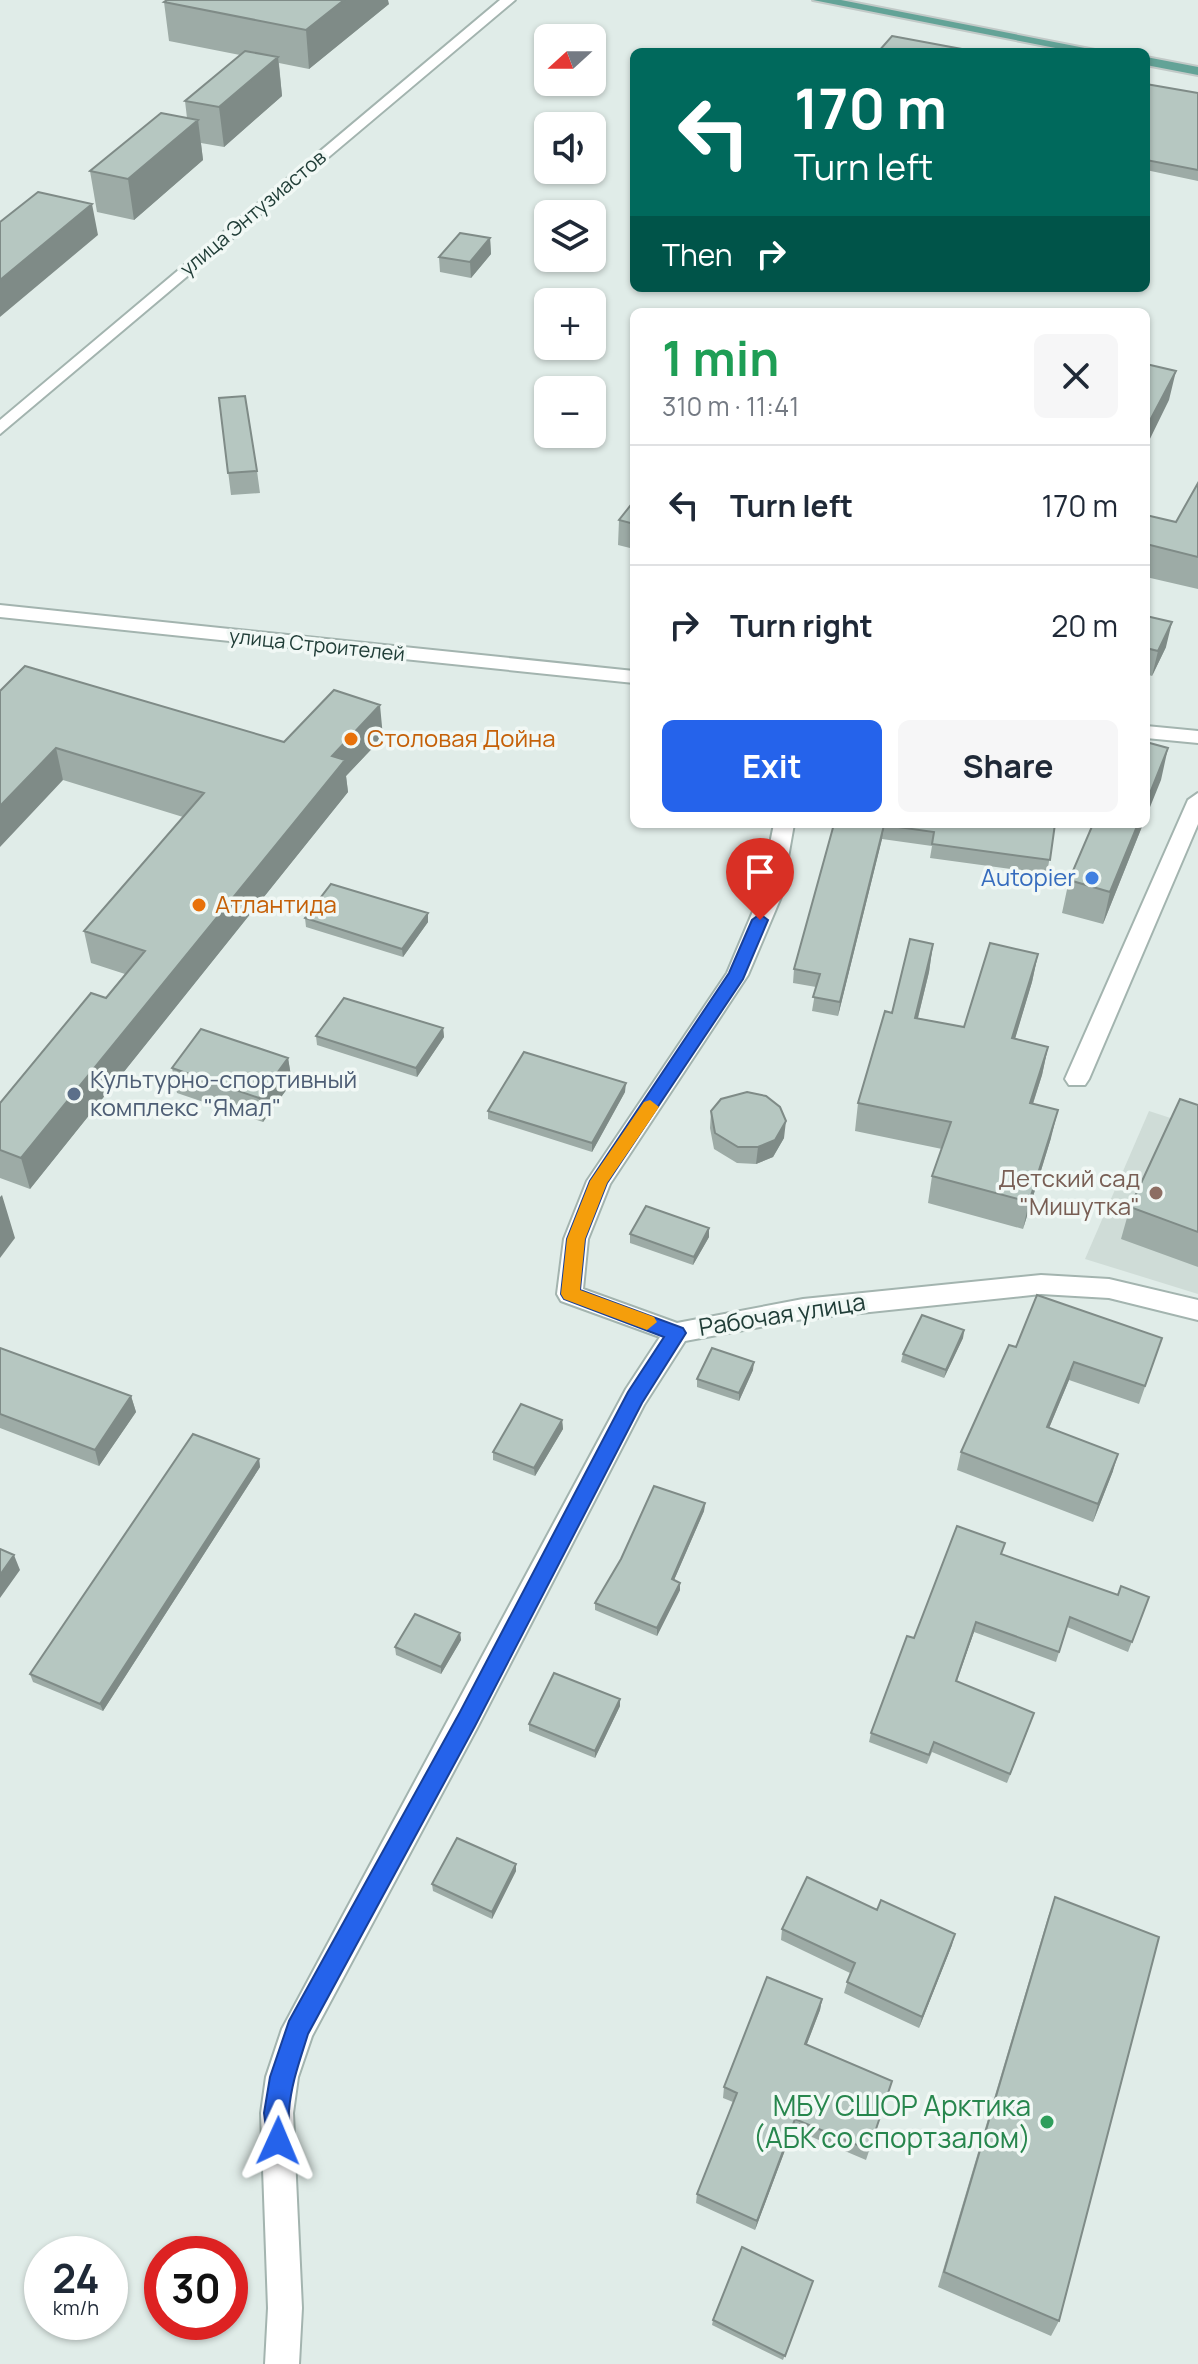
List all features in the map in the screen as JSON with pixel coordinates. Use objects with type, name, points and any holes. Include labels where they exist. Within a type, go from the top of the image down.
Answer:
[{"type":"main road","points":[[820,0],[1077,48]]},
{"type":"main road","points":[[1150,62],[1198,71]]},
{"type":"street","name":"улица Энтузиастов","points":[[0,429],[508,0]]},
{"type":"street","name":"улица Строителей","points":[[0,611],[630,677]]},
{"type":"street","points":[[1150,732],[1198,737]]},
{"type":"street","points":[[1077,1079],[1198,800]]},
{"type":"street","points":[[677,1333],[570,1294],[576,1239],[599,1181],[737,975],[770,897],[783,828]]},
{"type":"street","name":"Рабочая улица","points":[[282,2364],[285,2308],[277,2113],[282,2077],[298,2029],[467,1719],[635,1397],[677,1333],[721,1322],[842,1304],[1035,1284],[1080,1285],[1125,1292],[1198,1310]]},
{"type":"shaded area","name":"Детский сад \"Мишутка\"","points":[[1149,1111],[1198,1127],[1198,1294],[1085,1259]]},
{"type":"building","points":[[344,0],[306,30],[164,2]]},
{"type":"building","points":[[892,36],[956,48],[882,48]]},
{"type":"building","points":[[245,51],[278,57],[219,107],[185,101]]},
{"type":"building","points":[[1150,85],[1198,93],[1198,170],[1150,161]]},
{"type":"building","points":[[161,113],[198,120],[128,179],[90,171]]},
{"type":"building","points":[[38,192],[92,204],[0,280],[0,222]]},
{"type":"building","points":[[460,233],[490,238],[470,262],[439,257]]},
{"type":"building","points":[[1150,365],[1176,371],[1150,420]]},
{"type":"building","points":[[245,396],[257,471],[228,473],[219,398]]},
{"type":"building","points":[[1198,483],[1198,557],[1150,545],[1150,516],[1176,522]]},
{"type":"building","points":[[630,506],[630,523],[619,520]]},
{"type":"building","points":[[1150,617],[1172,622],[1158,651],[1150,649]]},
{"type":"building","points":[[25,666],[284,742],[334,690],[380,705],[332,756],[345,760],[21,1158],[0,1150],[0,1103],[91,993],[106,998],[145,951],[84,931],[204,793],[56,748],[0,806],[0,691]]},
{"type":"building","points":[[1150,743],[1168,748],[1150,793]]},
{"type":"building","points":[[833,828],[883,828],[840,1002],[813,997],[820,974],[794,969]]},
{"type":"building","points":[[905,828],[1054,828],[1050,860],[932,844],[934,832]]},
{"type":"building","points":[[1091,828],[1136,828],[1110,892],[1069,880]]},
{"type":"building","points":[[331,884],[428,913],[402,949],[305,918]]},
{"type":"building","points":[[910,939],[933,944],[915,1018],[964,1027],[990,943],[1038,954],[1012,1038],[1048,1047],[1030,1103],[1058,1110],[1029,1202],[932,1176],[951,1122],[858,1103],[885,1011],[892,1013]]},
{"type":"building","points":[[344,998],[443,1028],[416,1068],[316,1036]]},
{"type":"building","points":[[201,1029],[288,1058],[259,1098],[172,1068]]},
{"type":"building","points":[[524,1052],[626,1083],[592,1143],[488,1111]]},
{"type":"building","points":[[747,1092],[766,1096],[780,1107],[786,1121],[775,1140],[758,1147],[738,1147],[715,1133],[711,1111],[721,1099]]},
{"type":"building","points":[[1180,1099],[1198,1105],[1198,1232],[1130,1207]]},
{"type":"building","points":[[646,1206],[709,1228],[694,1257],[630,1234]]},
{"type":"building","points":[[1037,1295],[1162,1338],[1145,1386],[1074,1362],[1047,1427],[1118,1454],[1098,1504],[961,1452],[1009,1345],[1016,1347]]},
{"type":"building","points":[[922,1315],[964,1330],[946,1370],[903,1354]]},
{"type":"building","points":[[0,1348],[131,1396],[95,1450],[0,1414]]},
{"type":"building","points":[[712,1348],[754,1362],[739,1393],[697,1379]]},
{"type":"building","points":[[521,1404],[562,1420],[534,1468],[493,1452]]},
{"type":"building","points":[[193,1434],[259,1459],[100,1704],[30,1674]]},
{"type":"building","points":[[654,1486],[705,1503],[672,1579],[680,1583],[657,1628],[595,1603],[621,1559]]},
{"type":"building","points":[[957,1526],[1005,1543],[1001,1554],[1118,1595],[1121,1586],[1149,1597],[1132,1642],[1070,1617],[1059,1652],[976,1622],[956,1681],[1034,1713],[1010,1774],[934,1742],[929,1755],[871,1733],[907,1636],[914,1638]]},
{"type":"building","points":[[0,1549],[14,1555],[0,1575]]},
{"type":"building","points":[[415,1614],[460,1633],[441,1667],[395,1647]]},
{"type":"building","points":[[554,1673],[620,1699],[595,1751],[529,1724]]},
{"type":"building","points":[[457,1838],[516,1864],[492,1912],[432,1884]]},
{"type":"building","points":[[807,1877],[877,1910],[881,1900],[955,1934],[922,2017],[847,1982],[855,1963],[782,1929]]},
{"type":"building","name":"МБУ СШОР Арктика (АБК со спортзалом)","points":[[1055,1897],[1159,1937],[1059,2321],[944,2272]]},
{"type":"building","points":[[767,1977],[822,1999],[805,2044],[892,2081],[869,2150],[795,2119],[757,2221],[697,2194],[737,2093],[724,2087]]},
{"type":"building","points":[[742,2247],[813,2281],[785,2356],[713,2320]]},
{"type":"slow traffic","points":[[647,1322],[570,1294],[576,1239],[599,1181],[650,1107]]},
{"type":"place","name":"Столовая Дойна","points":[[351,739]]},
{"type":"place","name":"Autopier","points":[[1092,878]]},
{"type":"place","name":"Атлантида","points":[[199,905]]},
{"type":"place","name":"Культурно-спортивный комплекс \"Ямал\"","points":[[74,1094]]},
{"type":"place","name":"Детский сад \"Мишутка\"","points":[[1156,1193]]},
{"type":"place","name":"МБУ СШОР Арктика (АБК со спортзалом)","points":[[1047,2122]]},
{"type":"route","points":[[278,2141],[277,2113],[282,2077],[298,2029],[467,1719],[635,1397],[677,1333],[570,1294],[576,1239],[599,1181],[737,975],[760,920]]}]
